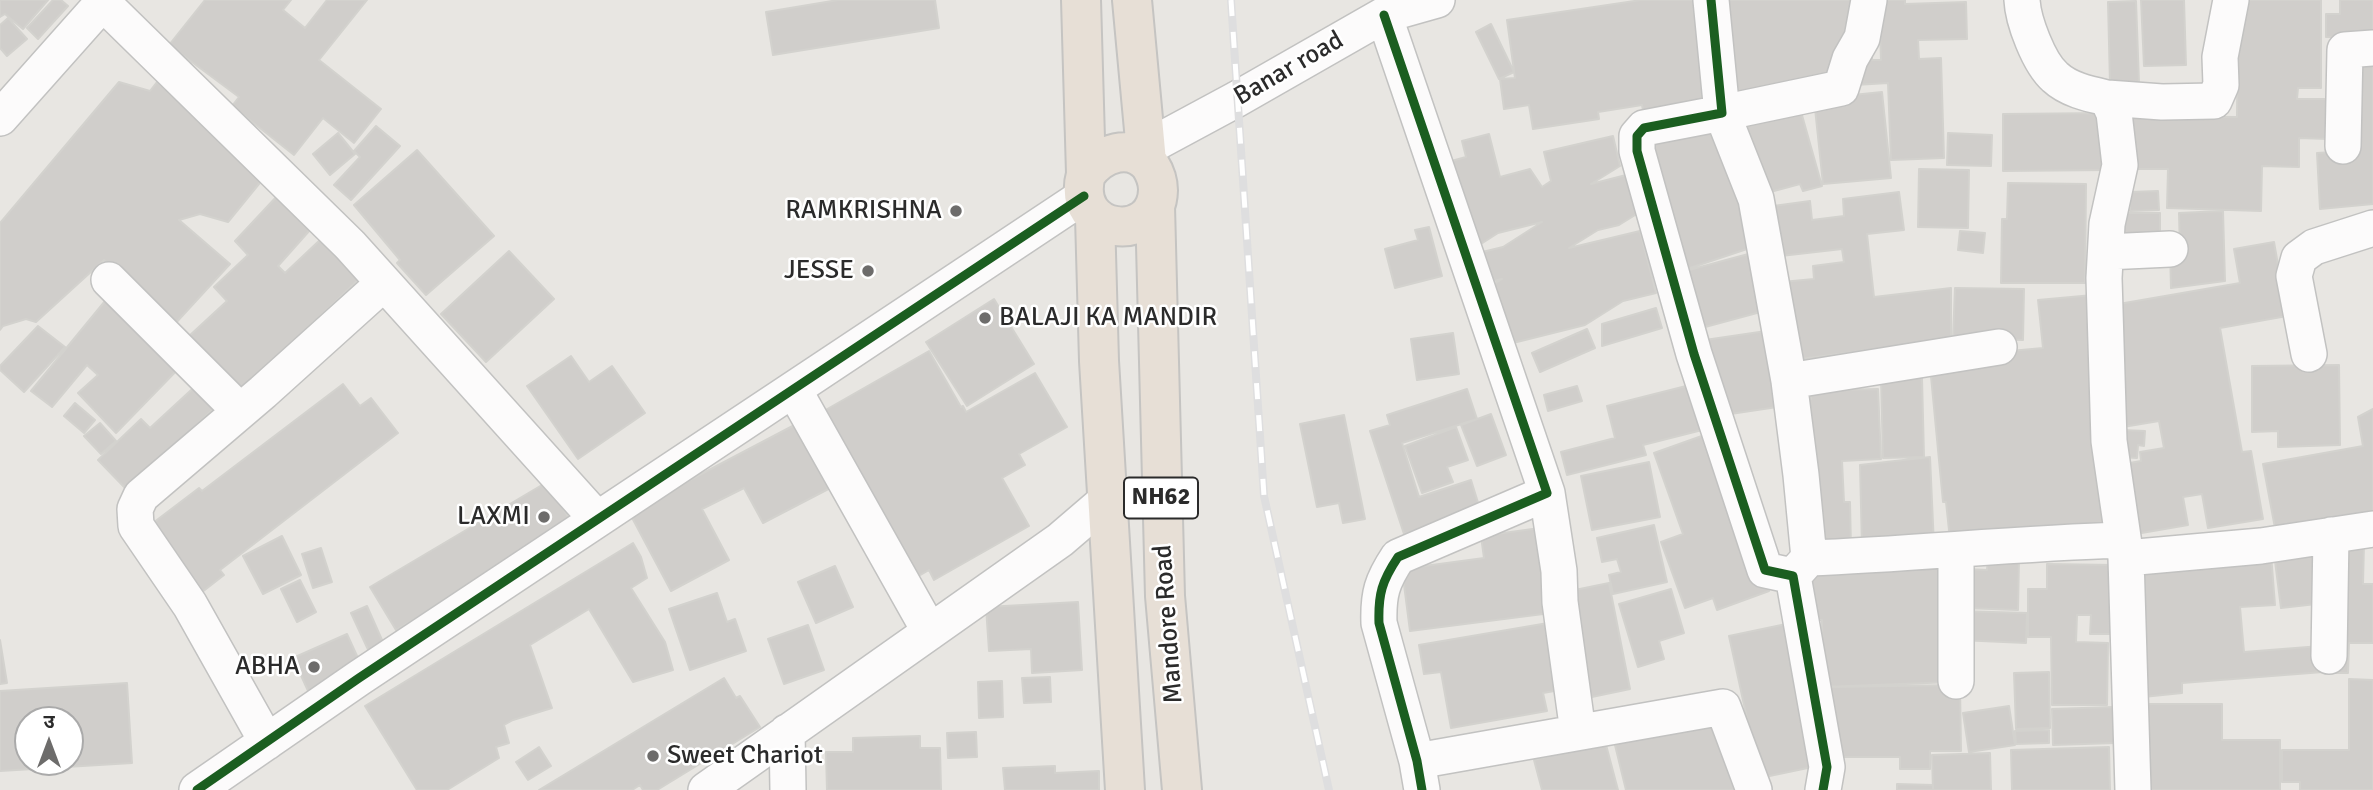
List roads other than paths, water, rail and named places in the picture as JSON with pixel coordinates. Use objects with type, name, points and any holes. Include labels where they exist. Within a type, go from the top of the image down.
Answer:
[{"type":"highway","name":"Mandore Road","points":[[1081,0],[1088,196],[1109,499],[1125,790]]},
{"type":"highway","name":"Mandore Road","points":[[1132,0],[1146,155],[1158,183],[1155,206],[1165,596],[1182,790]]},
{"type":"highway","points":[[1146,155],[1121,152],[1107,155],[1095,162],[1088,196],[1107,225],[1128,226],[1147,217],[1155,206]]},
{"type":"street","points":[[1711,0],[1721,113],[1756,200],[1789,381],[1801,475],[1801,567],[1827,767],[1823,790]]},
{"type":"street","points":[[1870,0],[1862,38],[1850,59],[1841,88],[1644,128],[1637,136],[1637,151],[1694,354],[1765,570],[2038,542],[2124,549],[2261,546],[2373,529]]},
{"type":"street","points":[[2022,0],[2022,9],[2031,34],[2054,77],[2079,92],[2107,98],[2162,102],[2214,101],[2221,85],[2220,57],[2231,0]]},
{"type":"street","name":"Banar road","points":[[1146,155],[1237,99],[1384,15],[1425,1]]},
{"type":"street","points":[[0,118],[93,5],[350,245],[597,519]]},
{"type":"street","points":[[1384,15],[1547,492],[1578,732]]},
{"type":"street","points":[[2343,146],[2345,50],[2373,48]]},
{"type":"street","points":[[2107,98],[2114,113],[2120,165],[2107,224],[2104,278],[2109,441],[2124,549],[2133,790]]},
{"type":"street","points":[[200,789],[597,519],[1088,196]]},
{"type":"street","points":[[2309,354],[2294,276],[2299,258],[2314,247],[2373,228]]},
{"type":"street","points":[[2106,252],[2170,249]]},
{"type":"street","points":[[109,279],[239,410]]},
{"type":"street","points":[[267,742],[190,605],[136,526],[135,509],[141,496],[384,282]]},
{"type":"street","points":[[1789,381],[1999,347]]},
{"type":"street","points":[[794,390],[930,632]]},
{"type":"street","points":[[1547,492],[1398,557],[1385,576],[1378,600],[1379,623],[1420,775],[1578,732],[1723,706],[1754,790]]},
{"type":"street","points":[[706,790],[1059,540],[1109,499]]},
{"type":"street","points":[[2329,656],[2331,535]]},
{"type":"street","points":[[1956,551],[1956,681]]},
{"type":"street","points":[[787,732],[788,790]]},
{"type":"railway","points":[[1231,0],[1264,496],[1329,790]]},
{"type":"place","name":"RAMKRISHNA","points":[[956,211]]},
{"type":"place","name":"JESSE","points":[[868,271]]},
{"type":"place","name":"BALAJI KA MANDIR","points":[[985,318]]},
{"type":"place","name":"LAXMI","points":[[544,517]]},
{"type":"place","name":"ABHA","points":[[314,667]]},
{"type":"place","name":"Sweet Chariot","points":[[653,756]]}]
